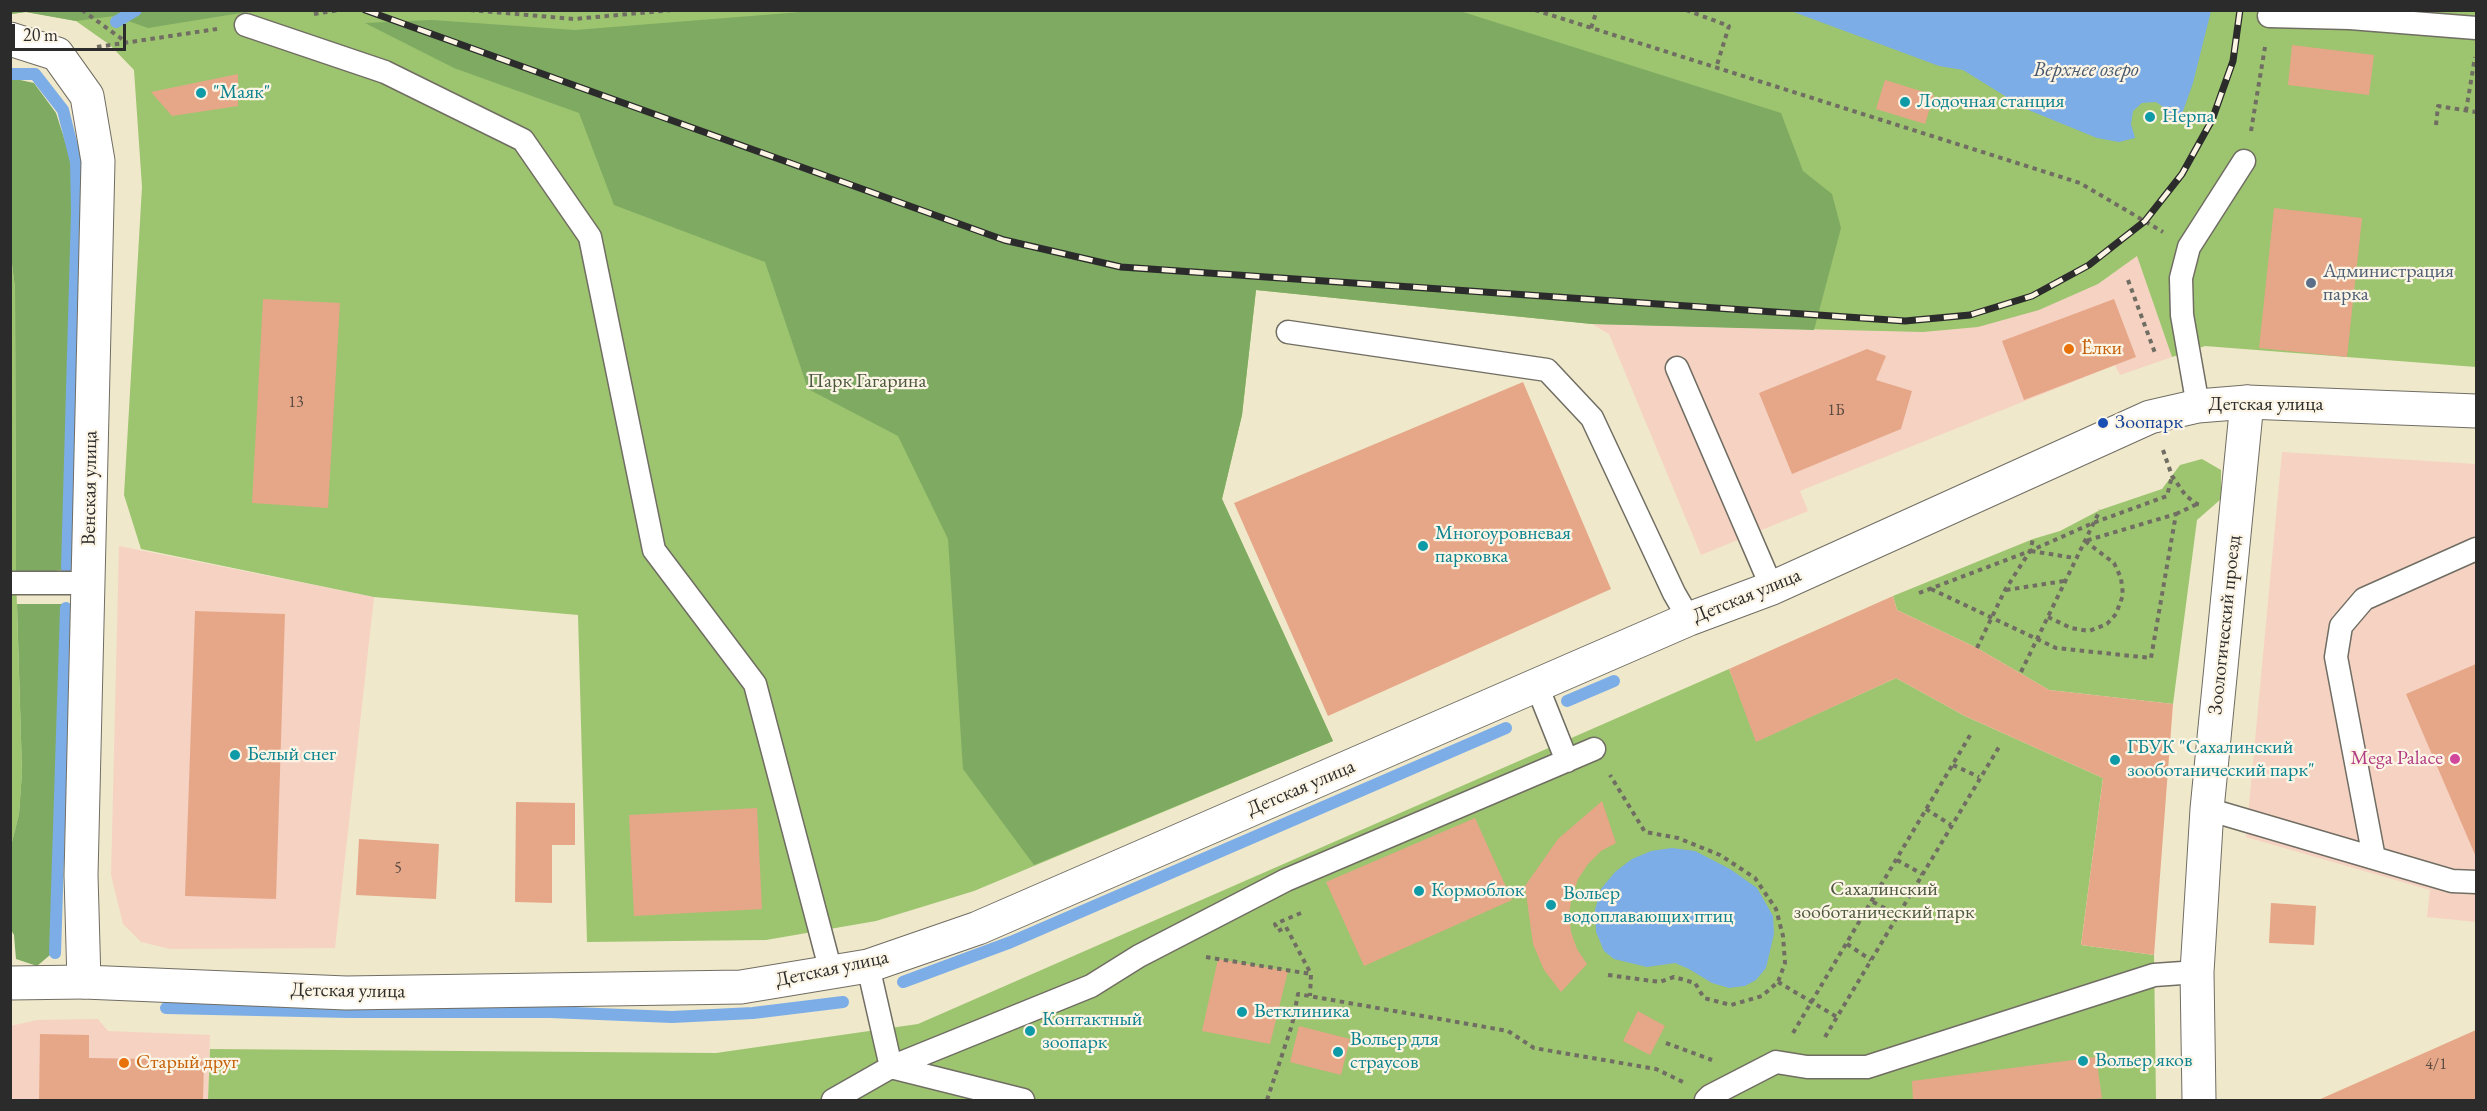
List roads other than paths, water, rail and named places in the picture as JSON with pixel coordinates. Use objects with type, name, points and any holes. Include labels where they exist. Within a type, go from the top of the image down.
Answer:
[{"type":"street","name":"Венская улица","points":[[10,39],[57,54],[87,96],[98,161],[81,875],[84,982]]},
{"type":"street","name":"Детская улица","points":[[10,983],[84,982],[346,993],[741,987],[868,966],[978,928],[1689,619],[1772,588],[2151,417],[2198,406],[2247,402],[2476,411]]},
{"type":"street","name":"Зоологический проезд","points":[[2199,1101],[2197,972],[2207,809],[2247,402]]},
{"type":"lane","points":[[2269,16],[2350,18],[2476,28]]},
{"type":"lane","points":[[246,25],[385,72],[523,140],[590,237],[654,550],[755,684],[831,972]]},
{"type":"lane","points":[[2198,406],[2182,315],[2181,278],[2189,247],[2244,161]]},
{"type":"lane","points":[[1288,332],[1547,370],[1593,418],[1674,593],[1689,619]]},
{"type":"lane","points":[[1677,368],[1772,588]]},
{"type":"lane","points":[[2374,858],[2336,657],[2341,626],[2364,599],[2476,549]]},
{"type":"lane","points":[[10,584],[88,583]]},
{"type":"lane","points":[[1537,686],[1567,760]]},
{"type":"lane","points":[[833,1101],[891,1067],[1091,986],[1139,956],[1287,880],[1594,749]]},
{"type":"lane","points":[[2207,809],[2452,881],[2476,882]]},
{"type":"lane","points":[[868,966],[891,1067]]},
{"type":"lane","points":[[1708,1098],[1776,1062],[1808,1067],[1867,1067],[2154,975],[2197,972]]},
{"type":"lane","points":[[891,1067],[1023,1101]]},
{"type":"water","name":"Верхнее озеро","points":[[1791,11],[2211,11],[2193,83],[2182,114],[2172,123],[2166,109],[2156,102],[2142,103],[2133,111],[2131,124],[2135,138],[2119,142],[2097,138],[2026,109],[1963,70],[1939,66]]},
{"type":"water","points":[[1672,848],[1695,851],[1730,869],[1757,888],[1773,916],[1774,934],[1766,968],[1756,980],[1745,986],[1729,988],[1712,983],[1675,963],[1647,967],[1614,959],[1604,951],[1596,932],[1595,910],[1601,889],[1615,872],[1632,859],[1651,851]]},
{"type":"waterway","points":[[116,22],[136,10]]},
{"type":"waterway","points":[[10,74],[35,74],[63,110],[76,162],[77,211],[67,568]]},
{"type":"waterway","points":[[55,953],[66,608]]},
{"type":"waterway","points":[[1567,701],[1614,681]]},
{"type":"waterway","points":[[903,982],[1011,942],[1506,728]]},
{"type":"waterway","points":[[166,1008],[348,1012],[550,1012],[672,1017],[753,1013],[843,1002]]},
{"type":"railway","points":[[365,10],[1004,240],[1121,267],[1905,321],[1970,315],[2032,296],[2089,265],[2145,221],[2182,174],[2212,120],[2233,61],[2240,10]]},
{"type":"place","name":"\"Маяк\"","points":[[201,93]]},
{"type":"place","name":"Лодочная станция","points":[[1905,102]]},
{"type":"place","name":"Нерпа","points":[[2150,117]]},
{"type":"place","name":"Администрация парка","points":[[2311,283]]},
{"type":"place","name":"Ёлки","points":[[2069,349]]},
{"type":"place","name":"Зоопарк","points":[[2103,423]]},
{"type":"place","name":"Многоуровневая парковка","points":[[1423,546]]},
{"type":"place","name":"Белый снег","points":[[235,755]]},
{"type":"place","name":"Mega Palace","points":[[2455,759]]},
{"type":"place","name":"ГБУК \"Сахалинский зооботанический парк\"","points":[[2115,760]]},
{"type":"place","name":"Кормоблок","points":[[1419,891]]},
{"type":"place","name":"Вольер водоплавающих птиц","points":[[1551,905]]},
{"type":"place","name":"Ветклиника","points":[[1242,1012]]},
{"type":"place","name":"Контактный зоопарк","points":[[1030,1031]]},
{"type":"place","name":"Вольер для страусов","points":[[1338,1052]]},
{"type":"place","name":"Вольер яков","points":[[2083,1061]]},
{"type":"place","name":"Старый друг","points":[[124,1063]]},
{"type":"park label","name":"Парк Гагарина","points":[[867,382]]},
{"type":"park label","name":"Сахалинский зооботанический парк","points":[[1884,902]]}]
